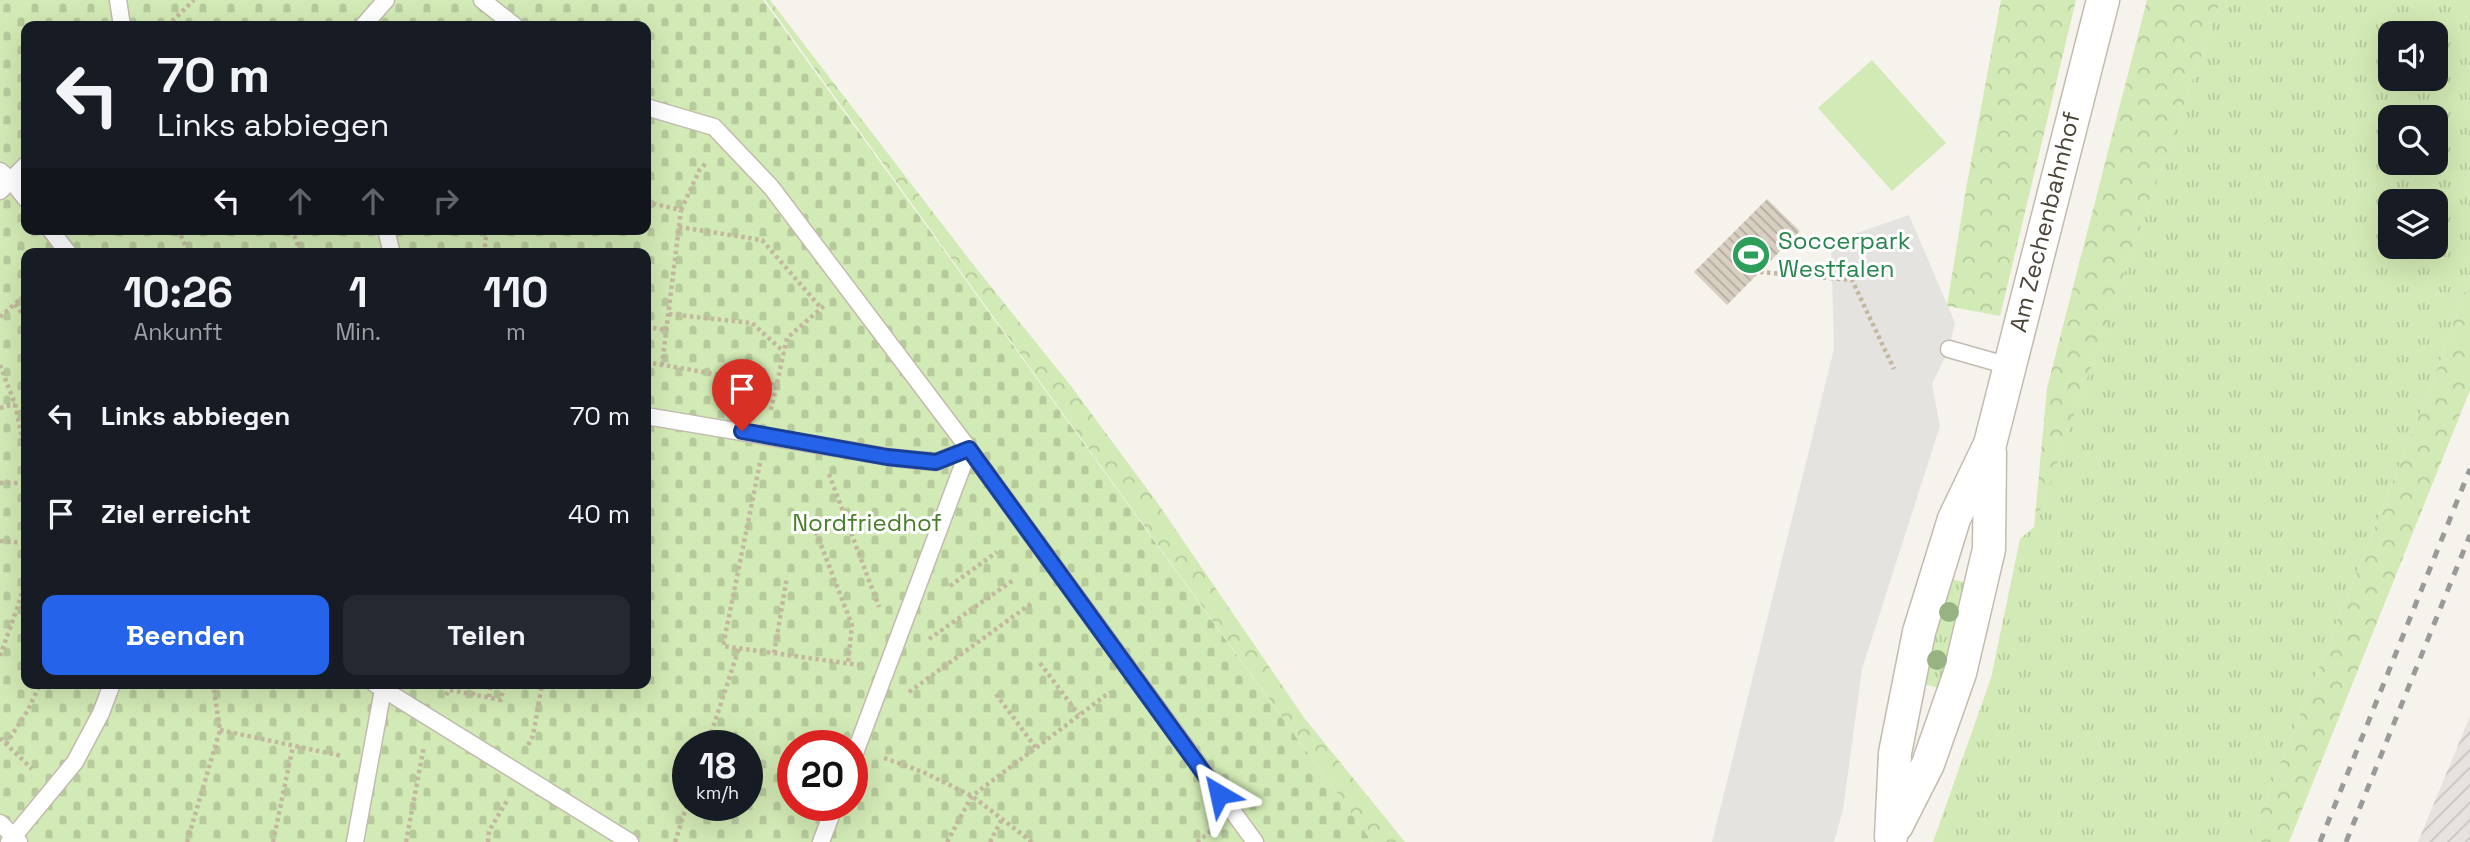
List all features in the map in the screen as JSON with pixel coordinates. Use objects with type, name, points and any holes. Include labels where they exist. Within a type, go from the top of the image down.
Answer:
[{"type":"street","name":"Am Zechenbahnhof","points":[[1890,839],[1895,753],[1919,632],[1954,519],[1990,444],[2102,0]]},
{"type":"street","name":"Am Zechenbahnhof","points":[[1890,839],[1928,764],[1960,673],[1989,549],[1990,444]]},
{"type":"lane","points":[[118,0],[121,21]]},
{"type":"lane","points":[[367,21],[386,0]]},
{"type":"lane","points":[[482,0],[509,21]]},
{"type":"lane","points":[[651,108],[714,127],[771,187],[969,449],[1255,842]]},
{"type":"lane","points":[[21,169],[4,181],[21,195]]},
{"type":"lane","points":[[1949,349],[2009,366]]},
{"type":"lane","points":[[651,417],[895,458],[936,462],[969,449]]},
{"type":"lane","points":[[864,730],[969,449]]},
{"type":"lane","points":[[0,823],[14,840],[75,762],[101,713],[110,689]]},
{"type":"lane","points":[[355,842],[381,689]]},
{"type":"lane","points":[[386,689],[631,842]]},
{"type":"lane","points":[[821,842],[829,821]]},
{"type":"path","points":[[172,21],[194,0]]},
{"type":"path","points":[[662,365],[681,210],[700,169],[726,139]]},
{"type":"path","points":[[651,203],[681,210]]},
{"type":"path","points":[[678,227],[762,240],[821,308]]},
{"type":"path","points":[[1760,272],[1852,280],[1894,369]]},
{"type":"path","points":[[0,317],[21,299]]},
{"type":"path","points":[[15,304],[21,312]]},
{"type":"path","points":[[669,314],[752,323],[784,352]]},
{"type":"path","points":[[651,328],[667,330]]},
{"type":"path","points":[[651,363],[777,385]]},
{"type":"path","points":[[0,365],[15,404],[21,433]]},
{"type":"path","points":[[0,408],[15,404]]},
{"type":"path","points":[[817,444],[895,647]]},
{"type":"path","points":[[0,483],[21,483]]},
{"type":"path","points":[[816,532],[852,625],[848,663]]},
{"type":"path","points":[[0,541],[21,543]]},
{"type":"path","points":[[774,653],[787,577]]},
{"type":"path","points":[[723,646],[887,669],[1015,579]]},
{"type":"path","points":[[0,656],[21,596]]},
{"type":"path","points":[[866,724],[1032,603]]},
{"type":"path","points":[[712,730],[739,648]]},
{"type":"path","points":[[1040,663],[1079,715]]},
{"type":"path","points":[[947,842],[972,796],[1133,674]]},
{"type":"path","points":[[6,744],[38,689]]},
{"type":"path","points":[[187,842],[220,730],[215,689]]},
{"type":"path","points":[[473,695],[474,689]]},
{"type":"path","points":[[489,697],[490,689]]},
{"type":"path","points":[[449,690],[501,700],[503,689]]},
{"type":"path","points":[[488,842],[489,831],[533,736],[541,689]]},
{"type":"path","points":[[996,694],[1037,748]]},
{"type":"path","points":[[406,842],[429,718]]},
{"type":"path","points":[[220,730],[370,762]]},
{"type":"path","points":[[0,738],[53,790]]},
{"type":"path","points":[[274,842],[293,746]]},
{"type":"path","points":[[868,757],[923,772],[972,796],[1032,842]]},
{"type":"path","points":[[990,842],[1002,819]]},
{"type":"path","points":[[675,842],[682,821]]},
{"type":"shaded area","points":[[1909,215],[1955,323],[1949,349],[1932,384],[1940,426],[1862,669],[1843,810],[1834,842],[1712,842],[1834,349],[1831,242]]},
{"type":"shaded area","points":[[2470,716],[2470,842],[2418,842]]},
{"type":"green space","name":"Nordfriedhof","points":[[0,0],[763,0],[1372,842],[0,842]]},
{"type":"green space","points":[[765,0],[770,0],[972,263],[1071,386],[1159,505],[1305,719],[1405,842],[1372,842]]},
{"type":"green space","points":[[2001,0],[2076,0],[2000,316],[1947,306]]},
{"type":"green space","points":[[2147,0],[2221,0],[2034,528],[2047,388]]},
{"type":"green space","points":[[2221,0],[2470,0],[2470,275],[2435,376],[2249,842],[1933,842],[1991,678],[2020,539],[2034,527]]},
{"type":"green space","points":[[1872,60],[1946,143],[1892,191],[1818,108]]},
{"type":"green space","points":[[2470,275],[2470,390],[2289,842],[2249,842],[2435,376]]},
{"type":"green space","points":[[1948,578],[1967,583],[1939,688],[1920,683]]},
{"type":"building","points":[[1767,199],[1800,231],[1727,305],[1694,272]]},
{"type":"railway","points":[[2320,842],[2470,469]]},
{"type":"railway","points":[[2346,842],[2470,535]]},
{"type":"place","name":"Soccerpark Westfalen","points":[[1751,255]]},
{"type":"route","points":[[742,431],[887,457],[936,462],[969,449],[1219,794]]}]
